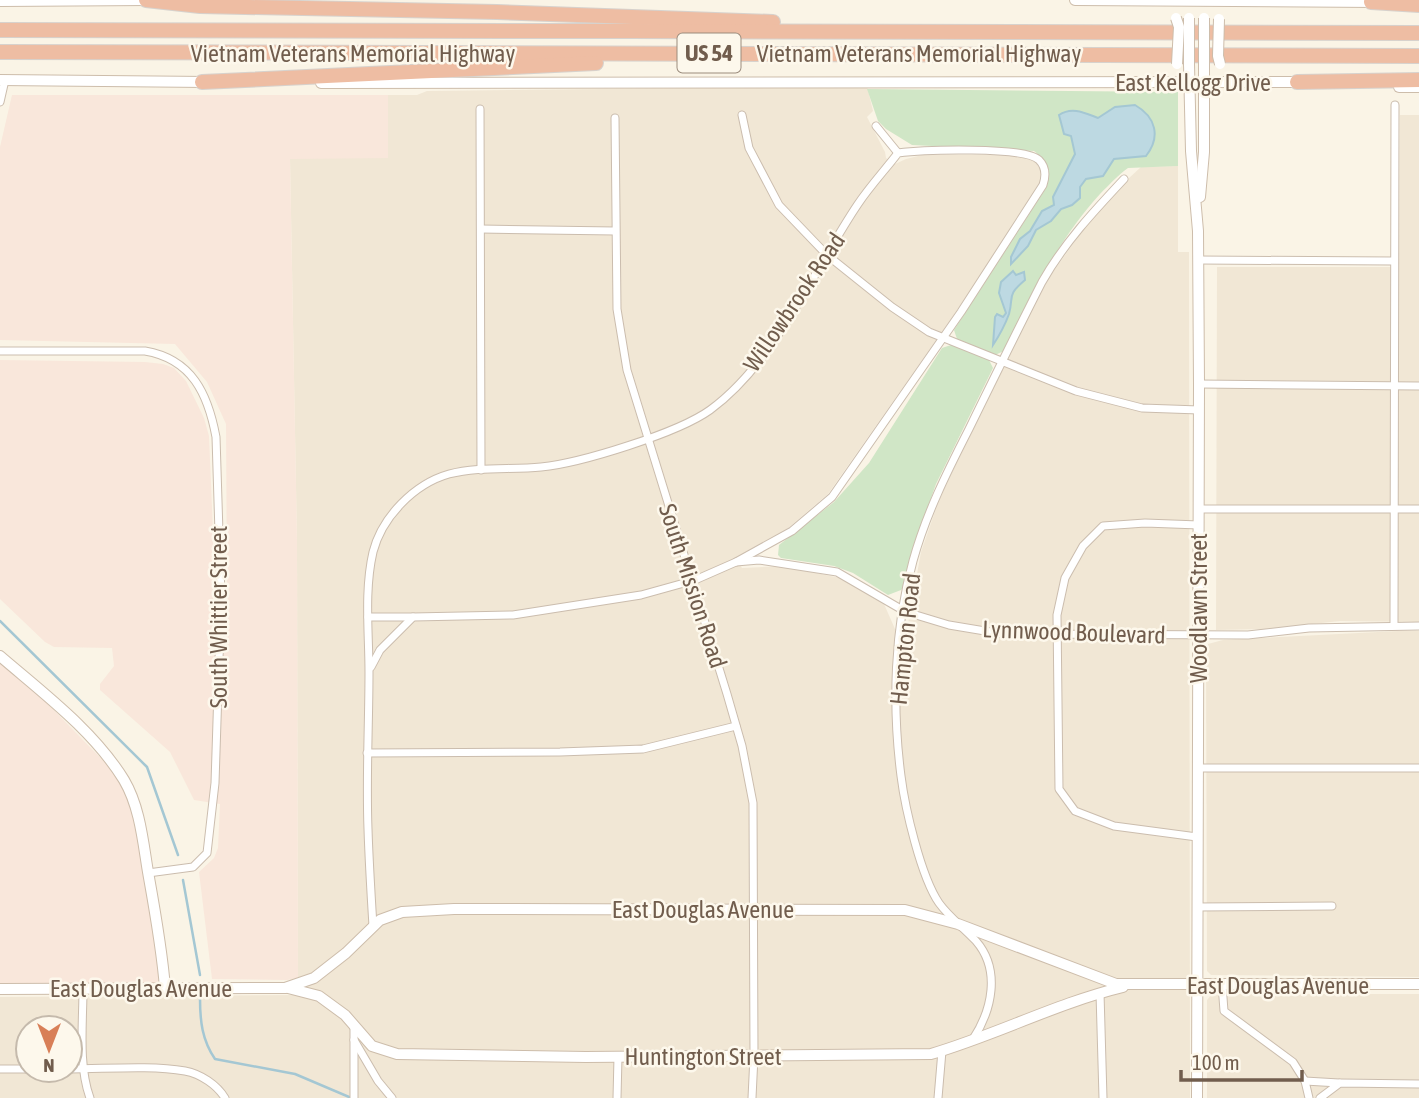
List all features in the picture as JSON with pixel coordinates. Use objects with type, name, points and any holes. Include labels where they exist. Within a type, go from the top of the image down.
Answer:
[{"type":"highway","points":[[148,0],[200,6],[497,12],[977,30]]},
{"type":"highway","points":[[1371,2],[1419,5]]},
{"type":"highway","name":"Vietnam Veterans Memorial Highway","points":[[0,30],[1419,33]]},
{"type":"highway","name":"Vietnam Veterans Memorial Highway","points":[[0,52],[817,52],[1419,56]]},
{"type":"highway","points":[[202,82],[817,52]]},
{"type":"highway","points":[[1297,82],[1419,80]]},
{"type":"main road","points":[[0,1],[148,0]]},
{"type":"main road","points":[[1075,0],[1395,0]]},
{"type":"main road","points":[[1153,1],[1167,8],[1176,18],[1183,64],[1169,76],[1156,82]]},
{"type":"main road","name":"Woodlawn Street","points":[[1190,1],[1183,64],[1188,82],[1198,231],[1197,1098]]},
{"type":"main road","name":"Woodlawn Street","points":[[1198,231],[1204,152],[1205,1]]},
{"type":"main road","points":[[1241,2],[1229,7],[1219,19],[1218,56],[1228,75],[1245,82]]},
{"type":"main road","name":"East Kellogg Drive","points":[[3,80],[1297,82],[1419,88]]},
{"type":"main road","points":[[0,656],[54,702],[107,756],[125,783],[139,822],[162,955],[165,988]]},
{"type":"main road","name":"East Douglas Avenue","points":[[0,989],[285,988],[314,978],[346,953],[380,920],[402,912],[454,909],[905,910],[958,924],[1116,984],[1419,984]]},
{"type":"main road","name":"Huntington Street","points":[[285,988],[319,996],[345,1015],[372,1046],[397,1054],[618,1057],[931,1054],[1100,993],[1132,985]]},
{"type":"street","points":[[0,102],[3,80]]},
{"type":"street","points":[[1394,625],[1395,105]]},
{"type":"street","points":[[480,109],[481,470]]},
{"type":"street","points":[[742,115],[749,148],[779,205],[827,256],[892,307],[929,331],[1076,391],[1143,408],[1199,410]]},
{"type":"street","name":"South Mission Road","points":[[615,118],[617,309],[627,370],[736,726],[753,803],[752,1098]]},
{"type":"street","points":[[736,562],[792,531],[832,498],[1043,185],[1044,168],[1032,155],[1015,152],[921,150],[898,153],[876,126]]},
{"type":"street","name":"Willowbrook Road","points":[[373,926],[368,828],[368,617],[373,551],[389,517],[413,493],[450,474],[543,467],[594,455],[668,431],[709,410],[751,371],[858,204],[898,153]]},
{"type":"street","name":"Hampton Road","points":[[970,1042],[983,1023],[991,999],[990,972],[985,954],[976,941],[938,902],[915,844],[901,779],[896,699],[903,609],[913,562],[932,504],[1002,360],[1053,263],[1083,222],[1124,179]]},
{"type":"street","points":[[481,229],[615,231]]},
{"type":"street","points":[[1198,260],[1393,261]]},
{"type":"street","name":"South Whittier Street","points":[[2,351],[145,351],[170,357],[190,372],[206,402],[214,425],[221,597],[215,783],[207,853],[193,867],[148,873]]},
{"type":"street","points":[[1199,384],[1419,386]]},
{"type":"street","points":[[1199,509],[1419,509]]},
{"type":"street","points":[[1197,837],[1114,826],[1075,810],[1059,789],[1057,615],[1065,578],[1083,546],[1103,526],[1145,523],[1199,525]]},
{"type":"street","name":"Lynnwood Boulevard","points":[[368,617],[513,615],[641,595],[692,581],[736,562],[759,559],[837,572],[903,609],[949,625],[1003,634],[1198,636],[1248,635],[1309,628],[1419,626]]},
{"type":"street","points":[[369,673],[380,650],[414,617]]},
{"type":"street","points":[[368,753],[643,749],[736,726]]},
{"type":"street","points":[[1197,768],[1419,768]]},
{"type":"street","points":[[1197,907],[1332,906]]},
{"type":"street","points":[[1222,984],[1224,1011],[1293,1062],[1304,1081],[1309,1098]]},
{"type":"street","points":[[83,989],[86,1088],[90,1098]]},
{"type":"street","points":[[1100,993],[1103,1098]]},
{"type":"street","points":[[354,1025],[354,1098]]},
{"type":"street","points":[[354,1040],[392,1098]]},
{"type":"street","points":[[938,1098],[942,1051]]},
{"type":"street","points":[[617,1098],[618,1057]]},
{"type":"street","points":[[85,1069],[187,1071],[208,1081],[220,1090],[225,1098]]},
{"type":"street","points":[[1304,1081],[1419,1084]]},
{"type":"street","points":[[1320,1098],[1340,1083]]},
{"type":"shaded area","points":[[867,86],[873,111],[867,117],[886,158],[895,164],[922,155],[1023,155],[1038,163],[1041,170],[1040,186],[984,272],[828,494],[780,535],[737,559],[742,568],[783,566],[840,578],[884,604],[895,629],[907,629],[921,552],[939,500],[1000,371],[1048,279],[1103,202],[1141,167],[1178,166],[1178,252],[1189,252],[1190,1098],[0,1098],[0,997],[298,995],[297,541],[290,158],[387,158],[388,95],[417,95],[427,91]]},
{"type":"shaded area","points":[[12,95],[388,95],[388,158],[290,159],[297,541],[298,978],[212,979],[199,872],[214,858],[218,848],[220,804],[194,800],[170,752],[100,690],[100,684],[114,666],[112,648],[54,647],[45,642],[0,599],[0,360],[163,364],[174,368],[186,381],[204,418],[209,436],[213,531],[213,646],[225,647],[226,424],[207,382],[175,344],[0,340],[0,147]]},
{"type":"shaded area","points":[[1400,115],[1419,115],[1419,622],[1340,621],[1265,629],[1216,630],[1217,267],[1399,267]]},
{"type":"shaded area","points":[[1419,631],[1419,977],[1211,975],[1207,971],[1208,644],[1223,640]]},
{"type":"shaded area","points":[[0,655],[125,783],[148,873],[165,988],[0,989]]},
{"type":"shaded area","points":[[1212,994],[1419,994],[1419,1098],[1207,1098],[1207,1000]]},
{"type":"green space","points":[[867,89],[1178,92],[1178,166],[1128,168],[1100,194],[1058,249],[1004,351],[995,355],[957,339],[954,330],[1046,188],[1048,172],[1045,163],[1034,151],[912,145],[878,121]]},
{"type":"green space","points":[[951,345],[989,360],[993,368],[936,484],[913,549],[905,586],[888,595],[853,573],[834,566],[781,558],[778,555],[779,545],[834,502],[869,463],[942,348]]},
{"type":"water","points":[[1135,105],[1148,115],[1154,128],[1154,142],[1146,156],[1114,159],[1103,176],[1086,179],[1080,187],[1080,198],[1061,209],[1051,221],[1036,230],[1028,246],[1011,264],[1011,257],[1020,239],[1030,231],[1042,211],[1054,205],[1053,197],[1075,154],[1071,136],[1064,134],[1059,115],[1074,111],[1098,118],[1115,107]]},
{"type":"water","points":[[1013,271],[1016,275],[1024,272],[1025,280],[1013,293],[1009,314],[993,345],[995,317],[997,314],[1003,317],[1006,313],[999,293],[1001,282]]},
{"type":"waterway","points":[[0,621],[147,767],[178,855]]},
{"type":"waterway","points":[[183,880],[200,975]]},
{"type":"waterway","points":[[200,998],[203,1030],[215,1059],[295,1074],[349,1097]]}]
